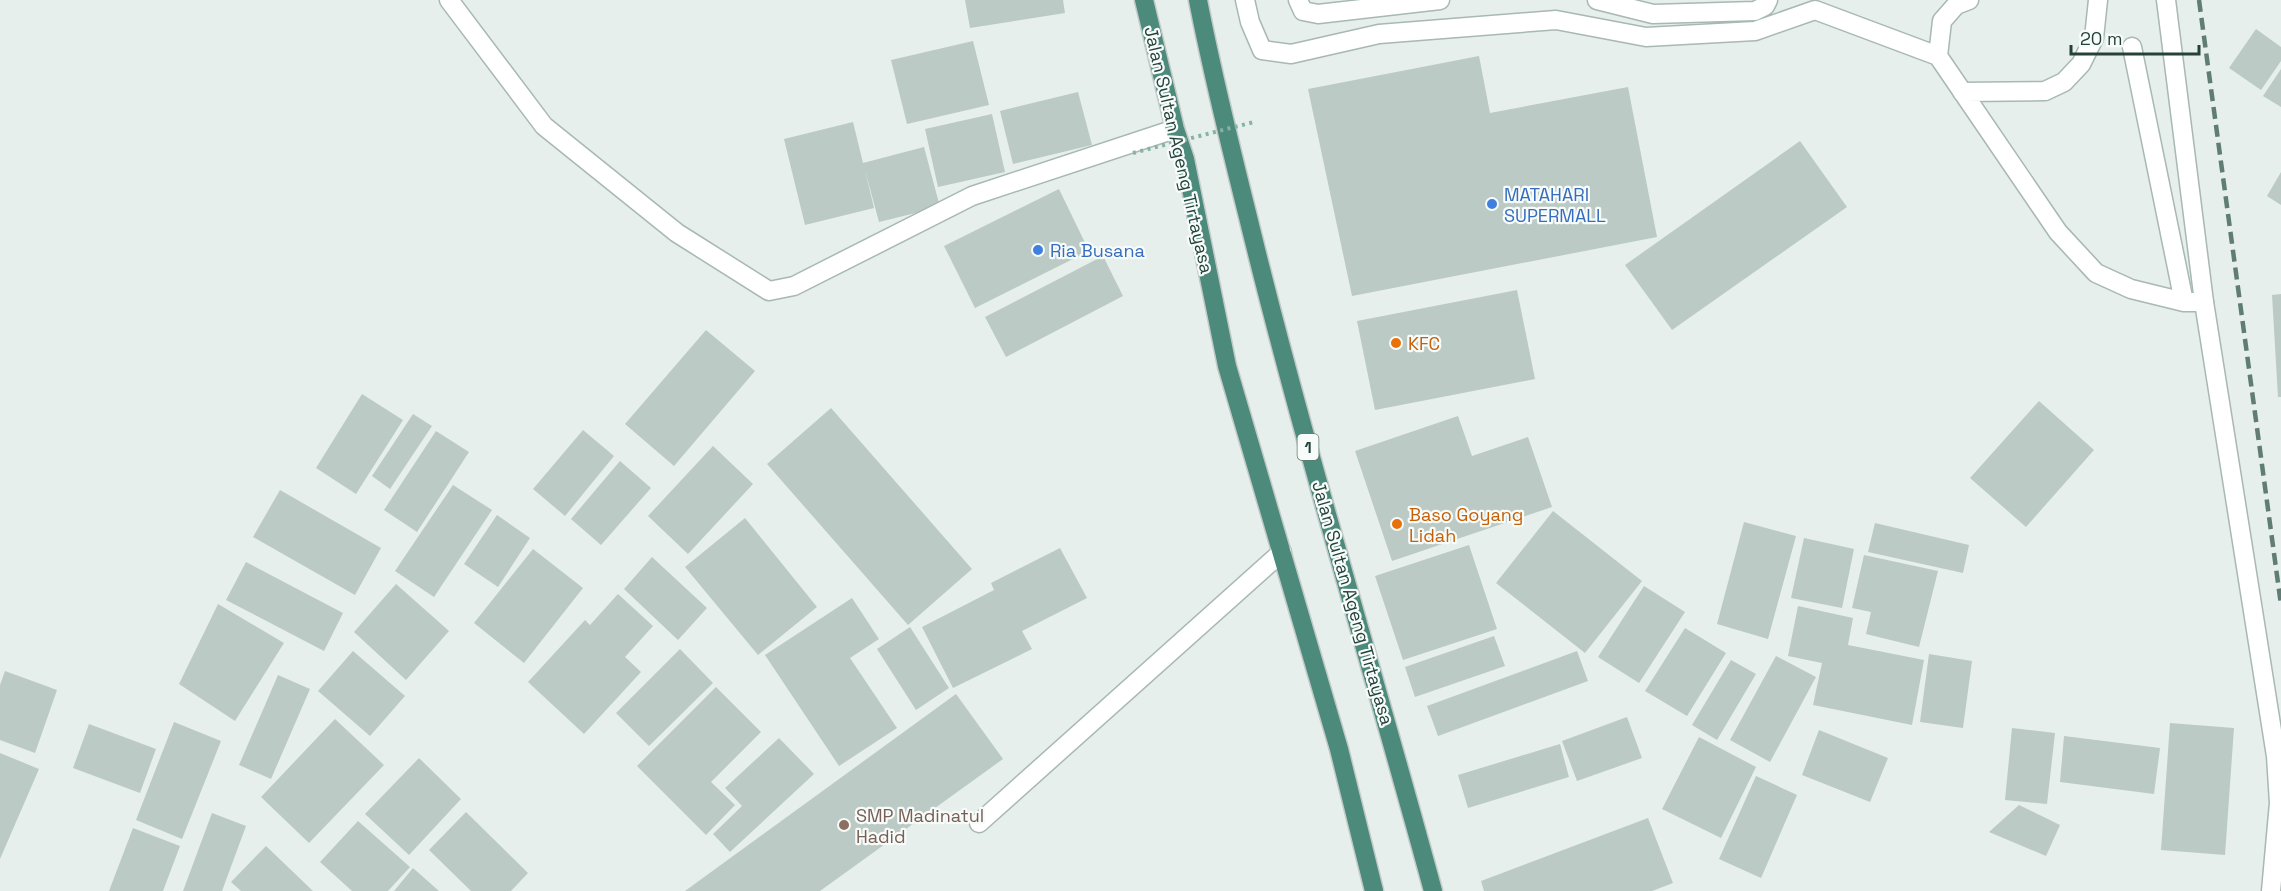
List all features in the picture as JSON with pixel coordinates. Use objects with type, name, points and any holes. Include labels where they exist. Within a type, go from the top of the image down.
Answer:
[{"type":"highway","name":"Jalan Sultan Ageng Tirtayasa","points":[[1144,0],[1175,129],[1185,159],[1227,366],[1339,749],[1374,891]]},
{"type":"highway","name":"Jalan Sultan Ageng Tirtayasa","points":[[1198,0],[1209,59],[1279,347],[1382,703],[1433,891]]},
{"type":"street","points":[[448,0],[544,126],[677,233],[769,291],[794,286],[972,196],[1175,129]]},
{"type":"street","points":[[1245,0],[1250,22],[1262,50],[1291,54],[1379,34],[1556,20],[1646,37],[1755,31],[1815,10],[1938,56],[2058,232],[2096,273],[2131,289],[2184,302],[2204,302]]},
{"type":"street","points":[[1298,0],[1303,11],[1318,14],[1440,0]]},
{"type":"street","points":[[1597,0],[1653,14],[1755,11],[1765,6],[1768,0]]},
{"type":"street","points":[[1938,56],[1942,21],[1956,5],[1969,0]]},
{"type":"street","points":[[1962,92],[2045,91],[2064,82],[2080,64],[2094,38],[2098,0]]},
{"type":"street","points":[[2166,0],[2204,302],[2262,654],[2276,756],[2279,803],[2271,891]]},
{"type":"street","points":[[2132,47],[2184,302]]},
{"type":"street","points":[[979,823],[1282,552]]},
{"type":"path","points":[[1133,153],[1254,122]]},
{"type":"building","points":[[965,0],[1063,0],[1065,13],[970,28]]},
{"type":"building","points":[[2256,29],[2281,47],[2281,61],[2261,90],[2229,68]]},
{"type":"building","points":[[973,41],[989,105],[907,124],[891,60]]},
{"type":"building","name":"MATAHARI SUPERMALL","points":[[1479,56],[1490,113],[1628,87],[1657,237],[1352,296],[1308,89]]},
{"type":"building","points":[[2281,69],[2281,107],[2263,96]]},
{"type":"building","points":[[1078,92],[1092,145],[1013,164],[1000,111]]},
{"type":"building","points":[[992,114],[1005,172],[938,187],[925,129]]},
{"type":"building","points":[[853,122],[863,163],[924,147],[940,207],[879,222],[865,170],[874,208],[805,225],[784,139]]},
{"type":"building","points":[[1800,141],[1847,207],[1672,330],[1625,265]]},
{"type":"building","points":[[2281,172],[2281,205],[2267,196]]},
{"type":"building","points":[[1059,189],[1089,251],[975,308],[944,246]]},
{"type":"building","points":[[1103,256],[1123,296],[1006,357],[985,317]]},
{"type":"building","points":[[1517,290],[1535,379],[1375,410],[1357,321]]},
{"type":"building","points":[[2281,294],[2281,397],[2278,397],[2272,295]]},
{"type":"building","points":[[706,330],[755,371],[674,466],[625,424]]},
{"type":"building","points":[[362,394],[403,420],[356,494],[316,468]]},
{"type":"building","points":[[2039,401],[2094,450],[2026,527],[1970,478]]},
{"type":"building","points":[[831,408],[972,569],[908,625],[767,464]]},
{"type":"building","points":[[413,414],[432,426],[390,489],[372,476]]},
{"type":"building","points":[[1458,416],[1472,456],[1528,437],[1552,507],[1392,561],[1355,451]]},
{"type":"building","points":[[583,430],[614,456],[565,516],[533,489]]},
{"type":"building","points":[[436,431],[469,452],[417,532],[384,510]]},
{"type":"building","points":[[713,446],[753,484],[688,554],[648,516]]},
{"type":"building","points":[[620,461],[651,488],[601,545],[571,519]]},
{"type":"building","points":[[453,485],[492,510],[434,597],[395,571]]},
{"type":"building","points":[[280,490],[381,548],[355,595],[253,537]]},
{"type":"building","points":[[1553,511],[1642,581],[1585,653],[1496,583]]},
{"type":"building","points":[[497,515],[530,538],[498,587],[464,564]]},
{"type":"building","points":[[745,518],[817,607],[758,655],[685,567]]},
{"type":"building","points":[[1744,522],[1796,536],[1768,639],[1717,624]]},
{"type":"building","points":[[1875,523],[1969,545],[1963,573],[1868,552]]},
{"type":"building","points":[[1804,538],[1854,549],[1842,608],[1791,598]]},
{"type":"building","points":[[1469,545],[1497,629],[1403,660],[1375,576]]},
{"type":"building","points":[[1060,548],[1087,598],[1022,631],[1032,649],[953,688],[922,627],[994,590],[991,583]]},
{"type":"building","points":[[533,549],[583,588],[524,663],[474,623]]},
{"type":"building","points":[[1864,555],[1938,571],[1919,647],[1866,634],[1871,612],[1852,608]]},
{"type":"building","points":[[652,557],[707,608],[678,640],[624,589]]},
{"type":"building","points":[[246,562],[343,613],[324,651],[226,600]]},
{"type":"building","points":[[396,584],[449,631],[406,680],[354,632]]},
{"type":"building","points":[[1644,586],[1685,612],[1639,683],[1598,657]]},
{"type":"building","points":[[618,594],[653,626],[625,657],[641,672],[584,734],[528,682],[585,620],[590,625]]},
{"type":"building","points":[[852,598],[879,639],[850,658],[897,728],[839,766],[765,655]]},
{"type":"building","points":[[218,604],[284,643],[235,721],[179,684]]},
{"type":"building","points":[[1798,606],[1853,618],[1848,645],[1924,660],[1912,725],[1813,705],[1822,663],[1788,656]]},
{"type":"building","points":[[910,627],[949,688],[916,710],[877,649]]},
{"type":"building","points":[[1685,628],[1726,653],[1687,716],[1645,691]]},
{"type":"building","points":[[1494,636],[1505,666],[1415,697],[1405,667]]},
{"type":"building","points":[[680,649],[713,683],[649,746],[616,713]]},
{"type":"building","points":[[353,651],[405,696],[370,736],[318,691]]},
{"type":"building","points":[[1577,651],[1588,681],[1438,736],[1427,706]]},
{"type":"building","points":[[1929,654],[1972,661],[1963,728],[1920,722]]},
{"type":"building","points":[[1776,656],[1816,677],[1770,762],[1730,740]]},
{"type":"building","points":[[1731,660],[1756,674],[1717,740],[1692,725]]},
{"type":"building","points":[[5,671],[57,690],[35,753],[0,740],[0,685]]},
{"type":"building","points":[[278,675],[310,689],[271,779],[239,765]]},
{"type":"building","points":[[716,687],[761,732],[711,782],[735,805],[706,835],[637,766]]},
{"type":"building","name":"SMP Madinatul Hadid","points":[[956,694],[1003,759],[820,891],[685,891]]},
{"type":"building","points":[[1627,717],[1642,758],[1577,781],[1562,741]]},
{"type":"building","points":[[335,719],[384,765],[309,843],[261,797]]},
{"type":"building","points":[[174,722],[221,741],[182,839],[136,820]]},
{"type":"building","points":[[2170,723],[2234,728],[2225,855],[2161,850]]},
{"type":"building","points":[[89,724],[156,749],[140,793],[73,768]]},
{"type":"building","points":[[2012,728],[2055,733],[2047,804],[2005,800]]},
{"type":"building","points":[[1819,730],[1888,758],[1870,802],[1802,775]]},
{"type":"building","points":[[2064,736],[2160,748],[2154,794],[2060,782]]},
{"type":"building","points":[[1699,737],[1756,767],[1721,838],[1662,809]]},
{"type":"building","points":[[779,738],[814,774],[730,852],[713,834],[742,806],[725,788]]},
{"type":"building","points":[[1560,744],[1569,777],[1468,808],[1458,775]]},
{"type":"building","points":[[0,753],[39,769],[0,859]]},
{"type":"building","points":[[419,758],[461,799],[409,855],[365,814]]},
{"type":"building","points":[[1756,776],[1797,795],[1761,878],[1719,859]]},
{"type":"building","points":[[2019,805],[2060,825],[2046,856],[1989,832]]},
{"type":"building","points":[[466,812],[528,873],[511,891],[471,891],[429,850]]},
{"type":"building","points":[[212,813],[246,826],[222,891],[183,891]]},
{"type":"building","points":[[1648,818],[1673,883],[1652,891],[1484,891],[1481,881]]},
{"type":"building","points":[[358,821],[410,867],[388,891],[352,891],[320,862]]},
{"type":"building","points":[[133,828],[180,846],[163,891],[109,891]]},
{"type":"building","points":[[266,846],[313,891],[241,891],[231,882]]},
{"type":"building","points":[[413,868],[439,891],[394,891]]},
{"type":"railway","points":[[2199,0],[2281,605]]},
{"type":"place","name":"MATAHARI SUPERMALL","points":[[1492,204]]},
{"type":"place","name":"Ria Busana","points":[[1038,250]]},
{"type":"place","name":"KFC","points":[[1396,343]]},
{"type":"place","name":"Baso Goyang Lidah","points":[[1397,524]]},
{"type":"place","name":"SMP Madinatul Hadid","points":[[844,825]]}]
